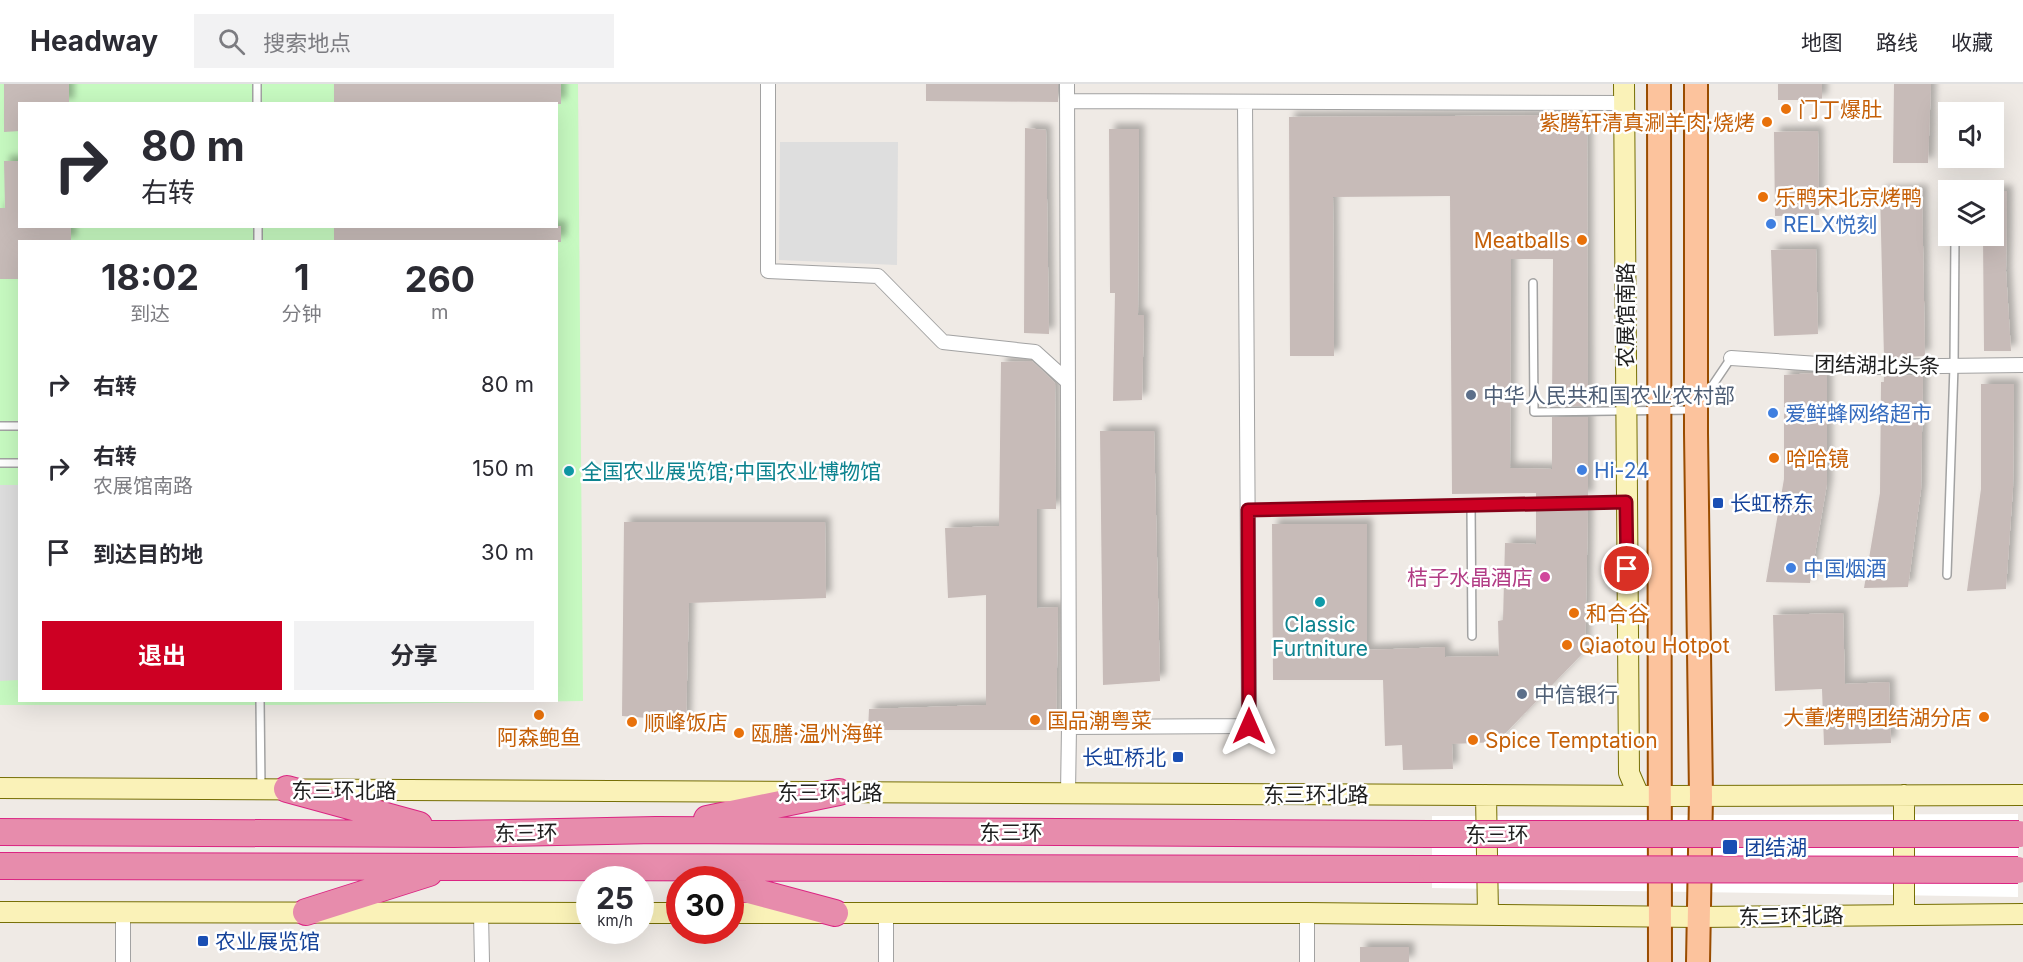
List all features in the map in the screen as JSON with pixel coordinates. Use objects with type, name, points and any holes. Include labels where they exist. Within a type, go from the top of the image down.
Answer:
[{"type":"highway","points":[[287,789],[454,834]]},
{"type":"highway","points":[[656,830],[839,792]]},
{"type":"highway","name":"东三环","points":[[0,832],[454,834],[656,830],[2021,834]]},
{"type":"highway","points":[[306,912],[454,865]]},
{"type":"highway","name":"东三环","points":[[0,866],[454,865],[2021,870]]},
{"type":"highway","points":[[657,866],[666,868]]},
{"type":"highway","points":[[744,889],[835,913]]},
{"type":"main road","name":"农展馆南路","points":[[1649,796],[1659,411],[1659,84]]},
{"type":"main road","points":[[1696,84],[1696,410],[1701,796],[1698,962]]},
{"type":"main road","points":[[1649,796],[1659,917],[1660,962]]},
{"type":"street","points":[[768,84],[768,272],[878,276],[944,342],[1035,352],[1067,381]]},
{"type":"street","points":[[1067,84],[1068,793]]},
{"type":"street","points":[[1067,101],[1245,102],[1624,93]]},
{"type":"street","name":"农展馆南路","points":[[1624,93],[1629,773],[1649,796]]},
{"type":"street","points":[[1069,728],[1249,726],[1245,102]]},
{"type":"street","name":"团结湖北头条","points":[[1731,358],[1863,367],[2023,365]]},
{"type":"street","name":"东三环北路","points":[[0,788],[1701,796]]},
{"type":"street","points":[[1486,795],[1488,915]]},
{"type":"street","points":[[1904,795],[1904,914]]},
{"type":"street","points":[[1701,796],[2023,795]]},
{"type":"street","points":[[0,912],[576,914]]},
{"type":"street","points":[[123,912],[123,962]]},
{"type":"street","name":"东三环北路","points":[[744,913],[1307,913],[1659,917],[2023,914]]},
{"type":"street","points":[[1307,913],[1307,962]]},
{"type":"street","points":[[482,914],[482,962]]},
{"type":"street","points":[[886,914],[886,962]]},
{"type":"lane","points":[[257,84],[257,102]]},
{"type":"lane","points":[[1947,575],[1954,366],[1955,246]]},
{"type":"lane","points":[[1533,283],[1534,412],[1696,410],[1731,358]]},
{"type":"lane","points":[[0,426],[18,426]]},
{"type":"lane","points":[[0,463],[18,463]]},
{"type":"lane","points":[[1248,510],[1626,502]]},
{"type":"lane","points":[[1471,505],[1472,636]]},
{"type":"lane","points":[[261,702],[261,789]]},
{"type":"green space","name":"全国农业展览馆;中国农业博物馆","points":[[0,84],[578,84],[583,701],[558,701],[558,240],[18,240],[18,702],[510,702],[0,705]]},
{"type":"shaded area","points":[[780,142],[898,142],[897,265],[779,260]]},
{"type":"shaded area","points":[[0,485],[18,485],[18,680],[0,681]]},
{"type":"pier","points":[[2018,814],[2018,897],[1432,888],[1432,816]]},
{"type":"building","points":[[4,84],[69,84],[69,102],[18,102],[18,131],[4,132]]},
{"type":"building","points":[[334,84],[561,84],[561,104],[558,102],[334,102]]},
{"type":"building","points":[[926,84],[1058,84],[1058,102],[926,101]]},
{"type":"building","points":[[1778,84],[1822,84],[1822,100],[1778,100]]},
{"type":"building","points":[[1894,84],[1931,84],[1928,163],[1893,163]]},
{"type":"building","points":[[1587,115],[1588,406],[1552,406],[1553,259],[1511,259],[1510,468],[1552,469],[1552,417],[1588,417],[1588,497],[1536,498],[1536,493],[1452,494],[1450,196],[1333,197],[1334,356],[1290,356],[1289,117]]},
{"type":"building","points":[[1025,128],[1046,130],[1049,334],[1024,333]]},
{"type":"building","points":[[1109,129],[1139,129],[1138,315],[1144,315],[1142,400],[1113,401],[1115,293],[1110,293]]},
{"type":"building","points":[[1818,131],[1819,215],[1775,216],[1774,132]]},
{"type":"building","points":[[4,161],[18,161],[18,228],[71,228],[71,240],[18,240],[18,279],[0,279],[0,208],[5,208]]},
{"type":"building","points":[[1922,190],[1925,356],[1884,358],[1880,191]]},
{"type":"building","points":[[2004,191],[2007,191],[2006,271],[2011,351],[1984,351],[1983,246],[2004,246]]},
{"type":"building","points":[[561,226],[561,242],[558,240],[334,240],[334,228],[558,228]]},
{"type":"building","points":[[1816,249],[1818,334],[1774,336],[1771,250]]},
{"type":"building","points":[[1032,361],[1055,383],[1056,509],[1037,509],[1037,608],[1058,607],[1056,730],[868,730],[869,709],[986,705],[986,595],[948,598],[945,528],[999,526],[1001,362]]},
{"type":"building","points":[[1827,374],[1827,484],[1810,583],[1766,582],[1784,479],[1784,375]]},
{"type":"building","points":[[1923,375],[1921,490],[1908,587],[1864,588],[1880,493],[1881,382],[1884,382],[1884,376]]},
{"type":"building","points":[[1981,384],[2014,384],[2013,488],[2006,589],[1967,591],[1981,489]]},
{"type":"building","points":[[1100,431],[1154,431],[1160,681],[1103,685]]},
{"type":"building","points":[[1588,508],[1585,651],[1497,742],[1452,744],[1453,769],[1403,770],[1402,745],[1385,746],[1383,680],[1273,680],[1272,524],[1367,524],[1367,650],[1445,647],[1445,657],[1499,656],[1498,621],[1503,620],[1505,543],[1536,544],[1536,510]]},
{"type":"building","points":[[624,522],[825,522],[826,598],[689,603],[686,721],[622,716]]},
{"type":"building","points":[[1843,613],[1845,684],[1889,682],[1891,743],[1824,745],[1822,689],[1775,691],[1773,615]]},
{"type":"building","points":[[1360,947],[1409,947],[1409,962],[1360,962]]},
{"type":"place","name":"门丁爆肚","points":[[1786,109]]},
{"type":"place","name":"紫腾轩清真涮羊肉·烧烤","points":[[1767,122]]},
{"type":"place","name":"乐鸭宋北京烤鸭","points":[[1763,197]]},
{"type":"place","name":"RELX悦刻","points":[[1771,224]]},
{"type":"place","name":"Meatballs","points":[[1582,240]]},
{"type":"place","name":"中华人民共和国农业农村部","points":[[1471,395]]},
{"type":"place","name":"爱鲜蜂网络超市","points":[[1773,413]]},
{"type":"place","name":"哈哈镜","points":[[1774,458]]},
{"type":"place","name":"Hi-24","points":[[1582,470]]},
{"type":"place","name":"全国农业展览馆;中国农业博物馆","points":[[569,471]]},
{"type":"place","name":"长虹桥东","points":[[1718,503]]},
{"type":"place","name":"中国烟酒","points":[[1791,568]]},
{"type":"place","name":"桔子水晶酒店","points":[[1545,577]]},
{"type":"place","name":"Classic Furtniture","points":[[1320,602]]},
{"type":"place","name":"和合谷","points":[[1574,613]]},
{"type":"place","name":"Qiaotou Hotpot","points":[[1567,645]]},
{"type":"place","name":"中信银行","points":[[1522,694]]},
{"type":"place","name":"阿森鲍鱼","points":[[539,715]]},
{"type":"place","name":"大董烤鸭团结湖分店","points":[[1984,717]]},
{"type":"place","name":"国品潮粤菜","points":[[1035,720]]},
{"type":"place","name":"顺峰饭店","points":[[632,722]]},
{"type":"place","name":"瓯膳·温州海鲜","points":[[739,733]]},
{"type":"place","name":"Spice Temptation","points":[[1473,740]]},
{"type":"place","name":"长虹桥北","points":[[1178,757]]},
{"type":"place","name":"团结湖","points":[[1730,847]]},
{"type":"place","name":"农业展览馆","points":[[203,941]]},
{"type":"route","points":[[1249,726],[1248,510],[1626,502],[1627,569]]}]
